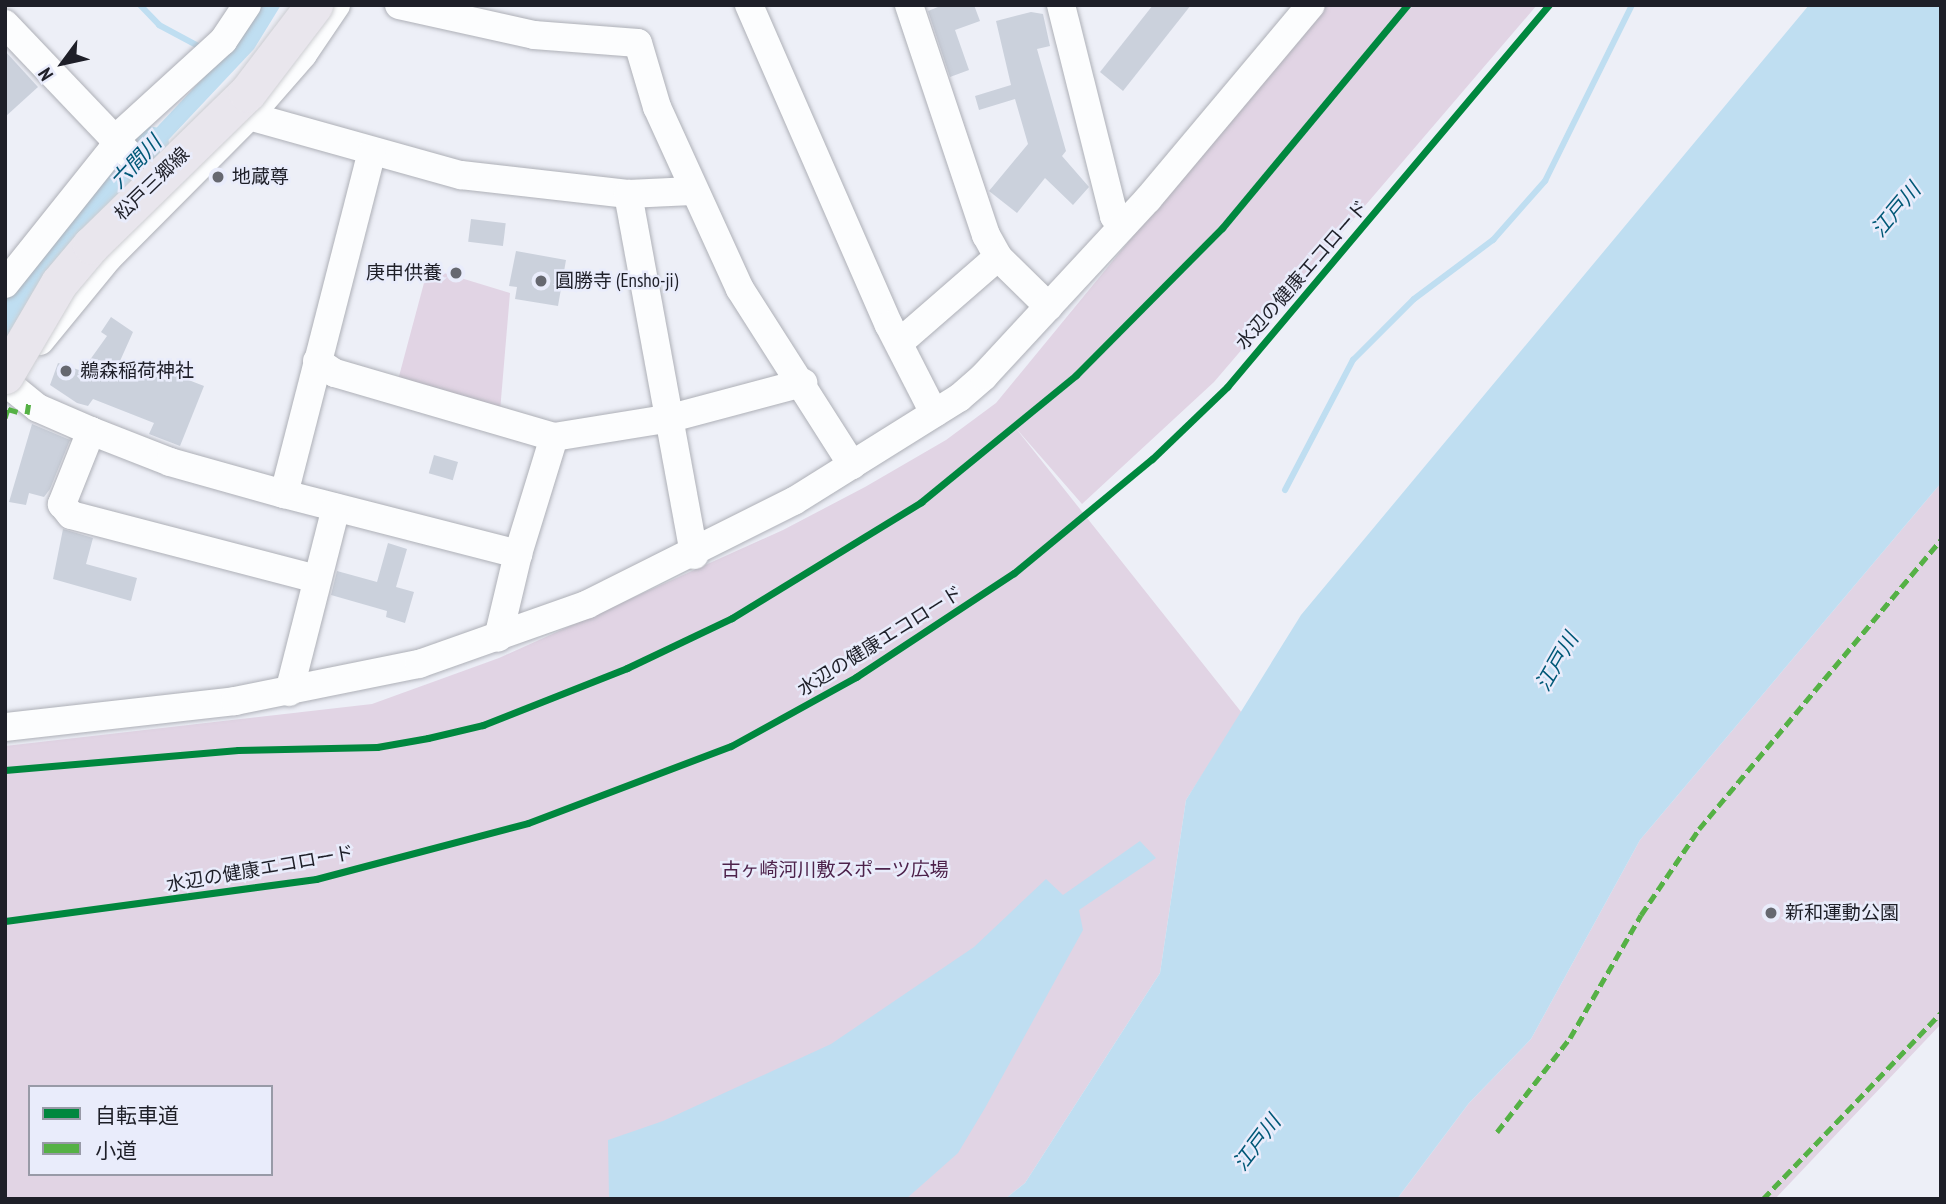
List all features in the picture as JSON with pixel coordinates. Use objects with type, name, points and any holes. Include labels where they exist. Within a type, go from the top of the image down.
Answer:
[{"type":"main road","name":"松戸三郷線","points":[[6,382],[59,283],[90,245],[247,93],[325,7]]},
{"type":"street","points":[[5,284],[115,143],[210,53],[247,5]]},
{"type":"street","points":[[255,110],[263,65],[295,5]]},
{"type":"street","points":[[398,5],[534,35],[638,43],[657,107],[692,191],[740,289],[803,383],[852,465]]},
{"type":"street","points":[[749,5],[899,343],[934,413]]},
{"type":"street","points":[[909,5],[986,235],[998,257],[1048,307]]},
{"type":"street","points":[[1061,5],[1114,216],[1124,225]]},
{"type":"street","points":[[5,727],[289,692],[419,664],[498,638],[694,555],[852,465],[934,413],[984,376],[1124,225],[1311,5]]},
{"type":"street","points":[[325,7],[255,110],[159,187],[107,258],[6,382],[38,408],[170,462],[518,554]]},
{"type":"street","points":[[5,24],[159,187]]},
{"type":"street","points":[[255,110],[372,152],[461,175],[628,194],[692,191]]},
{"type":"street","points":[[284,494],[372,152]]},
{"type":"street","points":[[628,194],[694,555]]},
{"type":"street","points":[[899,343],[998,257]]},
{"type":"street","points":[[317,361],[335,373],[554,437],[671,418],[803,383]]},
{"type":"street","points":[[91,431],[62,504],[71,515],[317,579]]},
{"type":"street","points":[[498,638],[518,554],[554,437]]},
{"type":"street","points":[[289,692],[336,508]]},
{"type":"green space","name":"古ヶ崎河川敷スポーツ広場","points":[[1323,5],[1537,5],[1214,382],[1082,504],[1014,426],[1242,713],[1186,800],[1160,973],[1025,1183],[1005,1199],[5,1199],[5,746],[372,704],[499,658],[783,530],[946,440],[996,403]]},
{"type":"green space","points":[[428,268],[510,293],[500,411],[398,380]]},
{"type":"green space","name":"新和運動公園","points":[[1941,483],[1941,1024],[1775,1199],[1397,1199],[1469,1103],[1531,1039],[1640,840]]},
{"type":"water","points":[[260,5],[281,5],[254,49],[124,187],[112,175],[237,42]]},
{"type":"water","name":"江戸川","points":[[1809,5],[1941,5],[1941,483],[1640,840],[1531,1039],[1469,1103],[1397,1199],[1005,1199],[1025,1183],[1160,973],[1186,800],[1301,615]]},
{"type":"water","points":[[1140,841],[1156,858],[1079,910],[1083,930],[985,1108],[958,1153],[906,1199],[609,1199],[608,1140],[663,1121],[831,1044],[974,947],[1046,879],[1063,895]]},
{"type":"building","points":[[943,5],[974,5],[980,21],[955,30],[969,70],[950,77],[928,11]]},
{"type":"building","points":[[1153,5],[1191,5],[1123,91],[1100,72]]},
{"type":"building","points":[[1031,12],[1043,14],[1050,46],[1037,49],[1066,151],[1062,156],[1089,187],[1073,205],[1045,178],[1017,213],[989,191],[1028,144],[1015,99],[979,110],[975,96],[1011,85],[996,21]]},
{"type":"building","points":[[5,51],[38,87],[5,117]]},
{"type":"building","points":[[471,219],[506,223],[503,246],[468,242]]},
{"type":"building","points":[[516,251],[566,260],[558,306],[515,299],[517,287],[509,286]]},
{"type":"building","points":[[111,317],[133,332],[120,361],[170,382],[173,374],[204,386],[180,446],[149,434],[154,423],[93,399],[88,406],[77,403],[50,385],[58,363],[82,371],[107,336],[101,332]]},
{"type":"building","points":[[32,424],[70,440],[50,489],[44,497],[29,493],[26,505],[9,502]]},
{"type":"building","points":[[434,455],[458,462],[453,480],[429,473]]},
{"type":"building","points":[[63,529],[93,538],[86,564],[137,578],[131,601],[53,579]]},
{"type":"building","points":[[388,543],[407,549],[396,587],[414,592],[405,623],[386,617],[387,611],[331,595],[337,571],[377,582]]},
{"type":"waterway","points":[[140,5],[159,25],[204,49]]},
{"type":"waterway","points":[[1285,490],[1353,360],[1414,299],[1493,240],[1545,181],[1632,5]]},
{"type":"waterway","name":"六間川","points":[[5,324],[151,144]]},
{"type":"marked path","points":[[27,414],[29,402]]},
{"type":"marked path","points":[[5,418],[8,409],[18,412]]},
{"type":"marked path","points":[[1497,1132],[1570,1038],[1641,915],[1699,829],[1941,540]]},
{"type":"marked path","points":[[1763,1199],[1941,1013]]},
{"type":"cycle path","points":[[5,770],[238,750],[377,747],[428,738],[483,725],[627,668],[732,618],[921,502],[1076,375],[1222,228],[1407,5]]},
{"type":"cycle path","name":"水辺の健康エコロード","points":[[5,921],[316,879],[528,823],[731,746],[856,677],[1014,573],[1152,459],[1227,387],[1549,5]]},
{"type":"place","name":"地蔵尊","points":[[218,177]]},
{"type":"place","name":"庚申供養","points":[[456,273]]},
{"type":"place","name":"圓勝寺 (Ensho-ji)","points":[[541,281]]},
{"type":"place","name":"鵜森稲荷神社","points":[[66,371]]},
{"type":"place","name":"新和運動公園","points":[[1771,913]]}]
